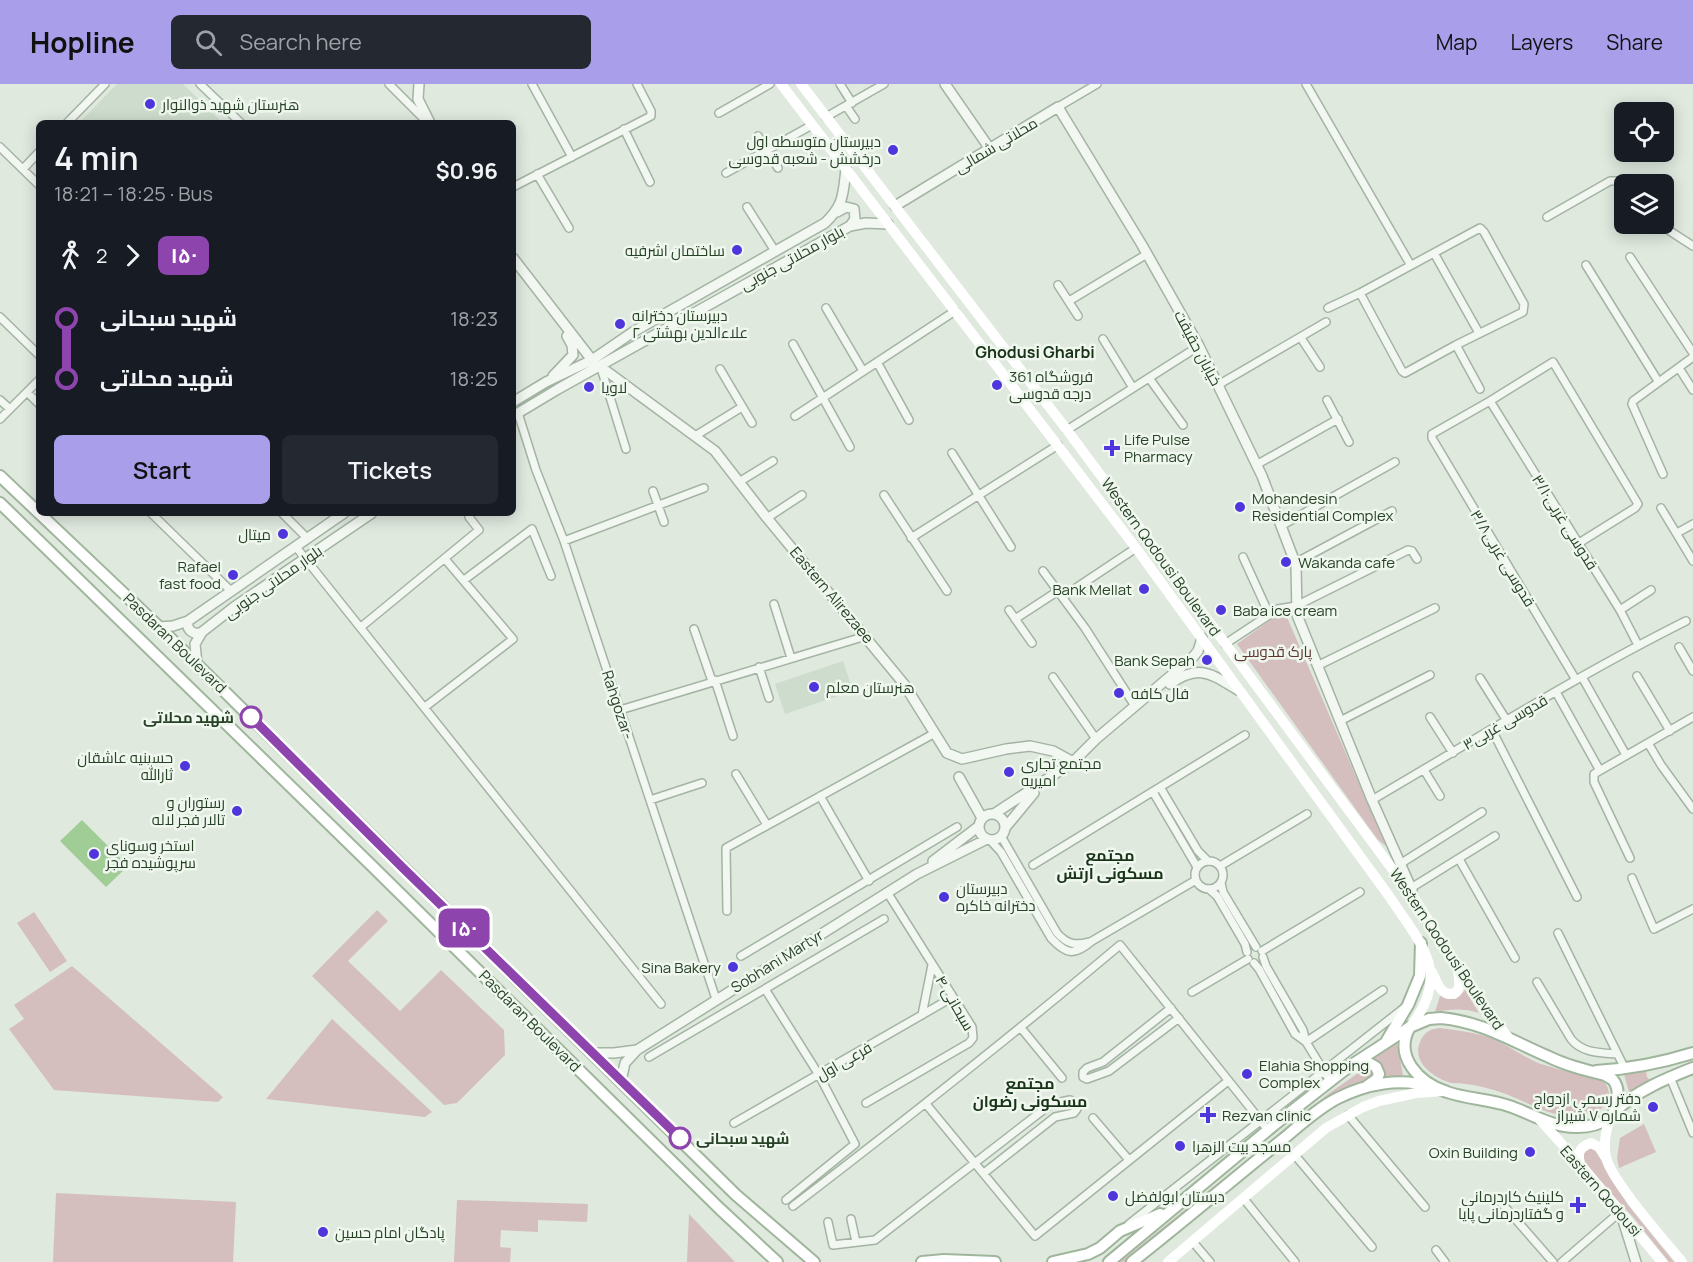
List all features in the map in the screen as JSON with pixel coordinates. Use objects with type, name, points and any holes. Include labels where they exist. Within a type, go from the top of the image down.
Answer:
[{"type":"main road","name":"Western Qodousi Boulevard","points":[[781,84],[1136,548],[1421,943],[1432,971],[1425,1003],[1410,1027]]},
{"type":"main road","name":"Western Qodousi Boulevard","points":[[801,84],[1067,430],[1416,901],[1485,1010],[1508,1037]]},
{"type":"main road","points":[[1004,374],[1017,364]]},
{"type":"main road","name":"Pasdaran Boulevard","points":[[0,476],[36,510]]},
{"type":"main road","name":"Pasdaran Boulevard","points":[[0,503],[373,866],[720,1209],[777,1262]]},
{"type":"main road","name":"Pasdaran Boulevard","points":[[42,516],[197,664],[736,1195],[814,1261]]},
{"type":"main road","points":[[1122,530],[1134,521]]},
{"type":"main road","points":[[373,866],[386,852]]},
{"type":"main road","points":[[1386,1043],[1408,1005],[1420,976],[1421,943]]},
{"type":"main road","points":[[1432,971],[1441,990],[1447,994],[1453,994],[1460,987],[1457,965]]},
{"type":"main road","points":[[1109,1262],[1268,1130],[1347,1068],[1410,1027],[1429,1019],[1456,1019],[1489,1028],[1548,1057],[1589,1071],[1652,1065],[1693,1053]]},
{"type":"main road","points":[[1410,1027],[1404,1043],[1407,1062],[1417,1074],[1444,1091]]},
{"type":"main road","points":[[1132,1262],[1336,1099],[1377,1079],[1376,1066],[1370,1063],[1347,1068]]},
{"type":"main road","points":[[1652,1065],[1651,1076],[1656,1080],[1666,1079]]},
{"type":"main road","points":[[1364,1087],[1406,1082],[1422,1084],[1510,1106],[1556,1125],[1580,1127],[1593,1125],[1613,1114],[1630,1098],[1693,1068]]},
{"type":"main road","name":"Eastern Qodousi","points":[[1589,1071],[1605,1075],[1613,1080],[1617,1087],[1617,1097],[1605,1143],[1606,1158],[1620,1184],[1682,1262]]},
{"type":"main road","points":[[1168,1262],[1326,1128],[1364,1107],[1400,1095],[1444,1091]]},
{"type":"main road","name":"Eastern Qodousi","points":[[1540,1120],[1662,1262]]},
{"type":"main road","points":[[1580,1164],[1578,1154],[1580,1149],[1591,1143],[1599,1147],[1606,1158]]},
{"type":"main road","points":[[720,1209],[736,1195]]},
{"type":"main road","points":[[1053,1262],[1075,1259],[1088,1254],[1100,1248],[1120,1231],[1172,1209]]},
{"type":"main road","points":[[922,1262],[944,1260],[995,1262]]},
{"type":"street","points":[[70,120],[105,84]]},
{"type":"street","points":[[200,84],[238,120]]},
{"type":"street","points":[[388,84],[426,120]]},
{"type":"street","points":[[419,84],[418,99],[428,120]]},
{"type":"street","points":[[532,84],[572,157]]},
{"type":"street","points":[[516,185],[651,116],[637,84]]},
{"type":"street","points":[[720,112],[770,84]]},
{"type":"street","points":[[840,84],[855,119]]},
{"type":"street","points":[[826,117],[884,84]]},
{"type":"street","points":[[945,84],[990,148]]},
{"type":"street","name":"محلاتی شمالی","points":[[895,206],[1097,84]]},
{"type":"street","points":[[1306,84],[1410,264]]},
{"type":"street","name":"خیابان حقیقت","points":[[1058,107],[1147,254],[1199,346],[1256,465],[1295,563],[1297,615],[1372,800],[1416,901]]},
{"type":"street","points":[[726,173],[812,125]]},
{"type":"street","points":[[624,129],[650,182]]},
{"type":"street","points":[[758,136],[778,168]]},
{"type":"street","points":[[0,147],[36,182]]},
{"type":"street","points":[[23,169],[36,155]]},
{"type":"street","name":"بلوار محلاتی جنوبی","points":[[516,397],[592,360],[633,332],[825,223],[837,212],[842,201],[846,169]]},
{"type":"street","points":[[537,174],[569,228]]},
{"type":"street","points":[[1547,217],[1610,181],[1614,181]]},
{"type":"street","points":[[747,207],[775,251]]},
{"type":"street","points":[[837,212],[846,207],[854,209],[855,219],[850,226]]},
{"type":"street","name":"بلوار محلاتی جنوبی","points":[[516,414],[850,226],[866,223],[888,224]]},
{"type":"street","points":[[1328,308],[1480,228],[1524,304],[1524,309],[1523,312],[1405,373],[1360,293]]},
{"type":"street","points":[[1674,234],[1693,246]]},
{"type":"street","points":[[1434,253],[1479,333]]},
{"type":"street","points":[[1069,301],[1147,254]]},
{"type":"street","points":[[1630,257],[1693,355],[1679,368],[1633,400],[1632,404],[1663,474]]},
{"type":"street","points":[[516,262],[592,360]]},
{"type":"street","points":[[1586,265],[1658,381]]},
{"type":"street","points":[[1058,285],[1078,316]]},
{"type":"street","points":[[546,382],[573,355],[572,345],[549,305]]},
{"type":"street","points":[[826,308],[863,371]]},
{"type":"street","points":[[795,416],[955,312]]},
{"type":"street","points":[[0,317],[36,353]]},
{"type":"street","points":[[1218,385],[1326,322]]},
{"type":"street","points":[[1301,338],[1320,367]]},
{"type":"street","points":[[1103,339],[1133,388]]},
{"type":"street","points":[[794,344],[850,447]]},
{"type":"street","points":[[1456,345],[1480,389]]},
{"type":"street","points":[[1067,430],[1199,346]]},
{"type":"street","points":[[878,362],[909,420]]},
{"type":"street","points":[[1490,401],[1553,362],[1638,504],[1579,543]]},
{"type":"street","points":[[601,367],[627,449]]},
{"type":"street","name":"Eastern Alirezaee","points":[[601,367],[716,451],[767,518],[904,684],[947,753],[962,759],[1029,746],[1053,751],[1073,762]]},
{"type":"street","points":[[1679,368],[1693,390]]},
{"type":"street","points":[[720,369],[752,423]]},
{"type":"street","points":[[1149,378],[1183,424]]},
{"type":"street","points":[[0,419],[36,383]]},
{"type":"street","points":[[27,392],[36,401]]},
{"type":"street","points":[[0,400],[10,409]]},
{"type":"street","points":[[1327,400],[1349,442]]},
{"type":"street","name":"قدوسی غربی۳/۸","points":[[1490,401],[1432,436],[1626,755]]},
{"type":"street","name":"قدوسی غربی۳/۱۰","points":[[1490,401],[1620,610],[1638,645]]},
{"type":"street","points":[[695,436],[742,407]]},
{"type":"street","name":"Rahgozar-","points":[[516,418],[564,541],[716,999]]},
{"type":"street","points":[[1256,465],[1338,419]]},
{"type":"street","points":[[911,538],[1058,445]]},
{"type":"street","points":[[952,453],[1011,548]]},
{"type":"street","points":[[739,482],[773,461]]},
{"type":"street","points":[[1281,526],[1395,462]]},
{"type":"street","points":[[564,541],[704,488]]},
{"type":"street","points":[[653,491],[664,522]]},
{"type":"street","points":[[767,518],[802,495]]},
{"type":"street","points":[[884,495],[947,591]]},
{"type":"street","points":[[1662,508],[1693,561]]},
{"type":"street","points":[[1295,563],[1392,511]]},
{"type":"street","points":[[154,516],[230,590]]},
{"type":"street","points":[[285,516],[307,538]]},
{"type":"street","name":"بلوار محلاتی جنوبی","points":[[159,627],[173,626],[188,621],[340,516]]},
{"type":"street","name":"بلوار محلاتی جنوبی","points":[[202,632],[234,607],[368,516]]},
{"type":"street","points":[[361,627],[479,530],[469,517]]},
{"type":"street","points":[[1677,533],[1693,524]]},
{"type":"street","points":[[464,580],[532,529],[552,576]]},
{"type":"street","points":[[296,547],[662,1004]]},
{"type":"street","points":[[1058,591],[1064,597],[1136,548]]},
{"type":"street","points":[[1225,644],[1278,609],[1296,606],[1408,550],[1412,551],[1417,558]]},
{"type":"street","points":[[1243,557],[1269,614]]},
{"type":"street","points":[[425,707],[513,639],[445,558]]},
{"type":"street","points":[[1043,571],[1085,628],[1135,706]]},
{"type":"street","points":[[1620,610],[1651,590]]},
{"type":"street","points":[[1015,619],[1058,591]]},
{"type":"street","points":[[774,604],[791,658]]},
{"type":"street","points":[[1317,666],[1435,608]]},
{"type":"street","points":[[1010,610],[1032,644]]},
{"type":"street","points":[[188,621],[187,625],[191,632],[202,632]]},
{"type":"street","name":"قدوسی غربی۳","points":[[1372,800],[1638,645],[1686,621]]},
{"type":"street","points":[[694,628],[733,736]]},
{"type":"street","points":[[197,664],[195,644],[202,632]]},
{"type":"street","points":[[620,710],[866,636]]},
{"type":"street","points":[[980,822],[1073,762],[1096,739],[1193,657],[1198,651],[1202,638]]},
{"type":"street","points":[[1679,647],[1693,671]]},
{"type":"street","points":[[759,667],[769,698]]},
{"type":"street","points":[[1148,696],[1154,696],[1180,677],[1194,671],[1211,674],[1241,693]]},
{"type":"street","points":[[1340,721],[1430,675]]},
{"type":"street","points":[[1637,676],[1670,731]]},
{"type":"street","points":[[1053,677],[1096,739]]},
{"type":"street","points":[[1480,678],[1507,721]]},
{"type":"street","points":[[1556,692],[1599,769]]},
{"type":"street","points":[[1430,717],[1453,753]]},
{"type":"street","points":[[1630,858],[1594,782],[1594,774],[1599,769],[1693,717]]},
{"type":"street","points":[[1492,730],[1577,897]]},
{"type":"street","points":[[728,911],[726,848],[935,733]]},
{"type":"street","points":[[1033,865],[1245,735]]},
{"type":"street","points":[[1648,743],[1693,809]]},
{"type":"street","points":[[1424,770],[1440,796]]},
{"type":"street","points":[[736,774],[767,825]]},
{"type":"street","points":[[958,777],[980,822],[981,834],[1001,852],[1046,922]]},
{"type":"street","points":[[650,800],[702,783]]},
{"type":"street","points":[[988,839],[1003,832],[1042,784]]},
{"type":"street","points":[[1156,790],[1198,851],[1208,861],[1220,866],[1223,874],[1221,883],[1223,892],[1260,952],[1303,1030],[1306,1042],[1330,1081]]},
{"type":"street","points":[[1156,790],[1197,867],[1196,880],[1201,887],[1209,889],[1217,896],[1295,1034],[1306,1042]]},
{"type":"street","points":[[820,796],[869,880]]},
{"type":"street","points":[[1400,864],[1482,812]]},
{"type":"street","points":[[994,814],[1002,819],[1003,832],[1059,947],[1069,952],[1080,951],[1092,941],[1196,880]]},
{"type":"street","points":[[1220,866],[1307,814]]},
{"type":"street","name":"Sobhani Martyr","points":[[917,874],[980,822]]},
{"type":"street","points":[[741,956],[957,827]]},
{"type":"street","points":[[1411,888],[1495,836]]},
{"type":"street","name":"Sobhani Martyr","points":[[637,1050],[917,874],[988,839]]},
{"type":"street","points":[[1459,859],[1515,958]]},
{"type":"street","points":[[1197,867],[1208,861]]},
{"type":"street","points":[[1632,878],[1654,928],[1693,909]]},
{"type":"street","points":[[1209,889],[1221,883]]},
{"type":"street","name":"سبحانی ۴","points":[[866,1103],[969,1043],[973,1038],[972,1028],[888,892]]},
{"type":"street","points":[[1260,952],[1360,892]]},
{"type":"street","points":[[649,1057],[884,919]]},
{"type":"street","points":[[1558,933],[1625,1069]]},
{"type":"street","points":[[793,1206],[926,1104],[1120,945],[1268,1130]]},
{"type":"street","points":[[1250,958],[1251,948],[1260,952]]},
{"type":"street","points":[[1250,958],[1259,963],[1260,952]]},
{"type":"street","points":[[1192,992],[1250,958]]},
{"type":"street","points":[[922,1015],[932,964]]},
{"type":"street","points":[[1537,982],[1573,1042],[1583,1049],[1597,1053],[1617,1054]]},
{"type":"street","points":[[765,989],[819,1075],[855,1144],[786,1200]]},
{"type":"street","points":[[1306,1042],[1383,990]]},
{"type":"street","name":"فرعی اول","points":[[734,1123],[953,997]]},
{"type":"street","points":[[1280,1007],[1288,1003]]},
{"type":"street","points":[[1120,1231],[1408,1005]]},
{"type":"street","points":[[1171,1008],[1103,1062],[1087,1068],[1083,1072],[1083,1077],[1086,1079],[1109,1071],[1179,1018]]},
{"type":"street","points":[[1021,1028],[1062,1078]]},
{"type":"street","points":[[592,1053],[637,1050]]},
{"type":"street","points":[[621,1082],[626,1063],[637,1050]]},
{"type":"street","points":[[1666,1079],[1693,1133]]},
{"type":"street","points":[[926,1104],[1035,1236],[1228,1081]]},
{"type":"street","points":[[828,1222],[833,1245],[875,1240],[1051,1104],[1070,1100],[1076,1103],[1077,1109],[1074,1113],[1055,1117],[984,1173]]},
{"type":"street","points":[[1348,1115],[1425,1207]]},
{"type":"street","points":[[1093,1118],[1130,1160]]},
{"type":"street","points":[[1294,1154],[1372,1247]]},
{"type":"street","points":[[1497,1198],[1553,1262]]},
{"type":"street","points":[[1244,1199],[1295,1262]]},
{"type":"street","points":[[1562,1262],[1620,1212],[1636,1262]]},
{"type":"street","points":[[851,1219],[856,1242]]},
{"type":"street","points":[[1193,1242],[1210,1262]]},
{"type":"street","points":[[1436,1251],[1445,1262]]},
{"type":"shaded area","name":"هنرستان شهید ذوالنوار","points":[[117,84],[183,84],[220,120],[82,120]]},
{"type":"shaded area","name":"هنرستان معلم","points":[[843,661],[853,691],[785,714],[775,684]]},
{"type":"shaded area","name":"استخر وسونای سرپوشیده فجر","points":[[82,820],[128,866],[106,887],[60,841]]},
{"type":"green space","name":"پارک قدوسی","points":[[1280,613],[1286,615],[1386,846],[1378,840],[1237,644]]},
{"type":"green space","points":[[377,910],[388,921],[348,961],[400,1011],[441,970],[504,1030],[505,1055],[457,1103],[444,1105],[312,976]]},
{"type":"green space","points":[[34,912],[67,961],[50,972],[17,923]]},
{"type":"green space","points":[[72,966],[223,1097],[218,1102],[54,1090],[9,1029],[24,1019],[14,1005]]},
{"type":"green space","points":[[1465,990],[1479,1013],[1468,1010],[1435,1012],[1440,996],[1446,999],[1456,999]]},
{"type":"green space","points":[[332,1019],[432,1112],[425,1117],[266,1099]]},
{"type":"green space","points":[[1440,1028],[1485,1036],[1538,1063],[1598,1079],[1607,1086],[1609,1092],[1607,1102],[1595,1112],[1566,1116],[1543,1110],[1493,1090],[1474,1085],[1450,1083],[1430,1072],[1419,1056],[1418,1049],[1425,1033]]},
{"type":"green space","points":[[1397,1042],[1403,1075],[1386,1079],[1381,1066],[1372,1059]]},
{"type":"green space","points":[[1364,1069],[1373,1070],[1375,1073],[1372,1079],[1342,1091],[1126,1262],[1120,1262],[1328,1094]]},
{"type":"green space","points":[[1646,1070],[1647,1077],[1651,1081],[1629,1092],[1624,1074]]},
{"type":"green space","points":[[1644,1124],[1656,1152],[1619,1168],[1617,1158],[1620,1138]]},
{"type":"green space","points":[[1593,1146],[1628,1205],[1674,1262],[1669,1262],[1633,1217],[1585,1165],[1583,1151]]},
{"type":"green space","points":[[56,1193],[236,1202],[233,1262],[53,1262]]},
{"type":"green space","points":[[457,1200],[588,1204],[587,1222],[538,1220],[538,1232],[501,1230],[500,1247],[511,1248],[510,1262],[454,1262]]},
{"type":"green space","points":[[689,1214],[735,1262],[687,1262]]},
{"type":"bus line","name":"۱۵۰","points":[[251,717],[680,1138]]},
{"type":"place","name":"هنرستان شهید ذوالنوار","points":[[150,104]]},
{"type":"place","name":"دبیرستان متوسطه اول درخشش - شعبه قدوسی","points":[[893,150]]},
{"type":"place","name":"ساختمان اشرفیه","points":[[737,250]]},
{"type":"place","name":"دبیرستان دخترانه علاءالدین بهشتی ۲","points":[[620,324]]},
{"type":"place","name":"فروشگاه 361 درجه قدوسی","points":[[997,385]]},
{"type":"place","name":"لاویا","points":[[589,387]]},
{"type":"place","name":"Life Pulse Pharmacy","points":[[1112,448]]},
{"type":"place","name":"Mohandesin Residential Complex","points":[[1240,507]]},
{"type":"place","name":"میتال","points":[[283,534]]},
{"type":"place","name":"Wakanda cafe","points":[[1286,562]]},
{"type":"place","name":"Rafael fast food","points":[[233,575]]},
{"type":"place","name":"Bank Mellat","points":[[1144,589]]},
{"type":"place","name":"Baba ice cream","points":[[1221,610]]},
{"type":"place","name":"Bank Sepah","points":[[1207,660]]},
{"type":"place","name":"هنرستان معلم","points":[[814,687]]},
{"type":"place","name":"فال کافه","points":[[1119,693]]},
{"type":"place","name":"شهید محلاتی","points":[[251,717]]},
{"type":"place","name":"حسینیه عاشقان ثارالله","points":[[185,766]]},
{"type":"place","name":"مجتمع تجاری امیریه","points":[[1009,772]]},
{"type":"place","name":"رستوران و تالار فجر لاله","points":[[237,811]]},
{"type":"place","name":"استخر وسونای سرپوشیده فجر","points":[[94,854]]},
{"type":"place","name":"دبیرستان دخترانه خاکره","points":[[944,897]]},
{"type":"place","name":"Sina Bakery","points":[[733,967]]},
{"type":"place","name":"Elahia Shopping Complex","points":[[1247,1074]]},
{"type":"place","name":"دفتر رسمی ازدواج شماره ۷ شیراز","points":[[1653,1107]]},
{"type":"place","name":"Rezvan clinic","points":[[1208,1115]]},
{"type":"place","name":"شهید سبحانی","points":[[680,1138]]},
{"type":"place","name":"مسجد بیت الزهرا","points":[[1180,1146]]},
{"type":"place","name":"Oxin Building","points":[[1530,1152]]},
{"type":"place","name":"دبستان ابولفضل","points":[[1113,1196]]},
{"type":"place","name":"کلینیک کاردرمانی و گفتاردرمانی پایا","points":[[1578,1205]]},
{"type":"place","name":"پادگان امام حسین","points":[[323,1232]]},
{"type":"district","name":"Ghodusi Gharbi","points":[[1035,352]]},
{"type":"district","name":"مجتمع مسکونی ارتش","points":[[1110,864]]},
{"type":"district","name":"مجتمع مسکونی رضوان","points":[[1030,1092]]}]
